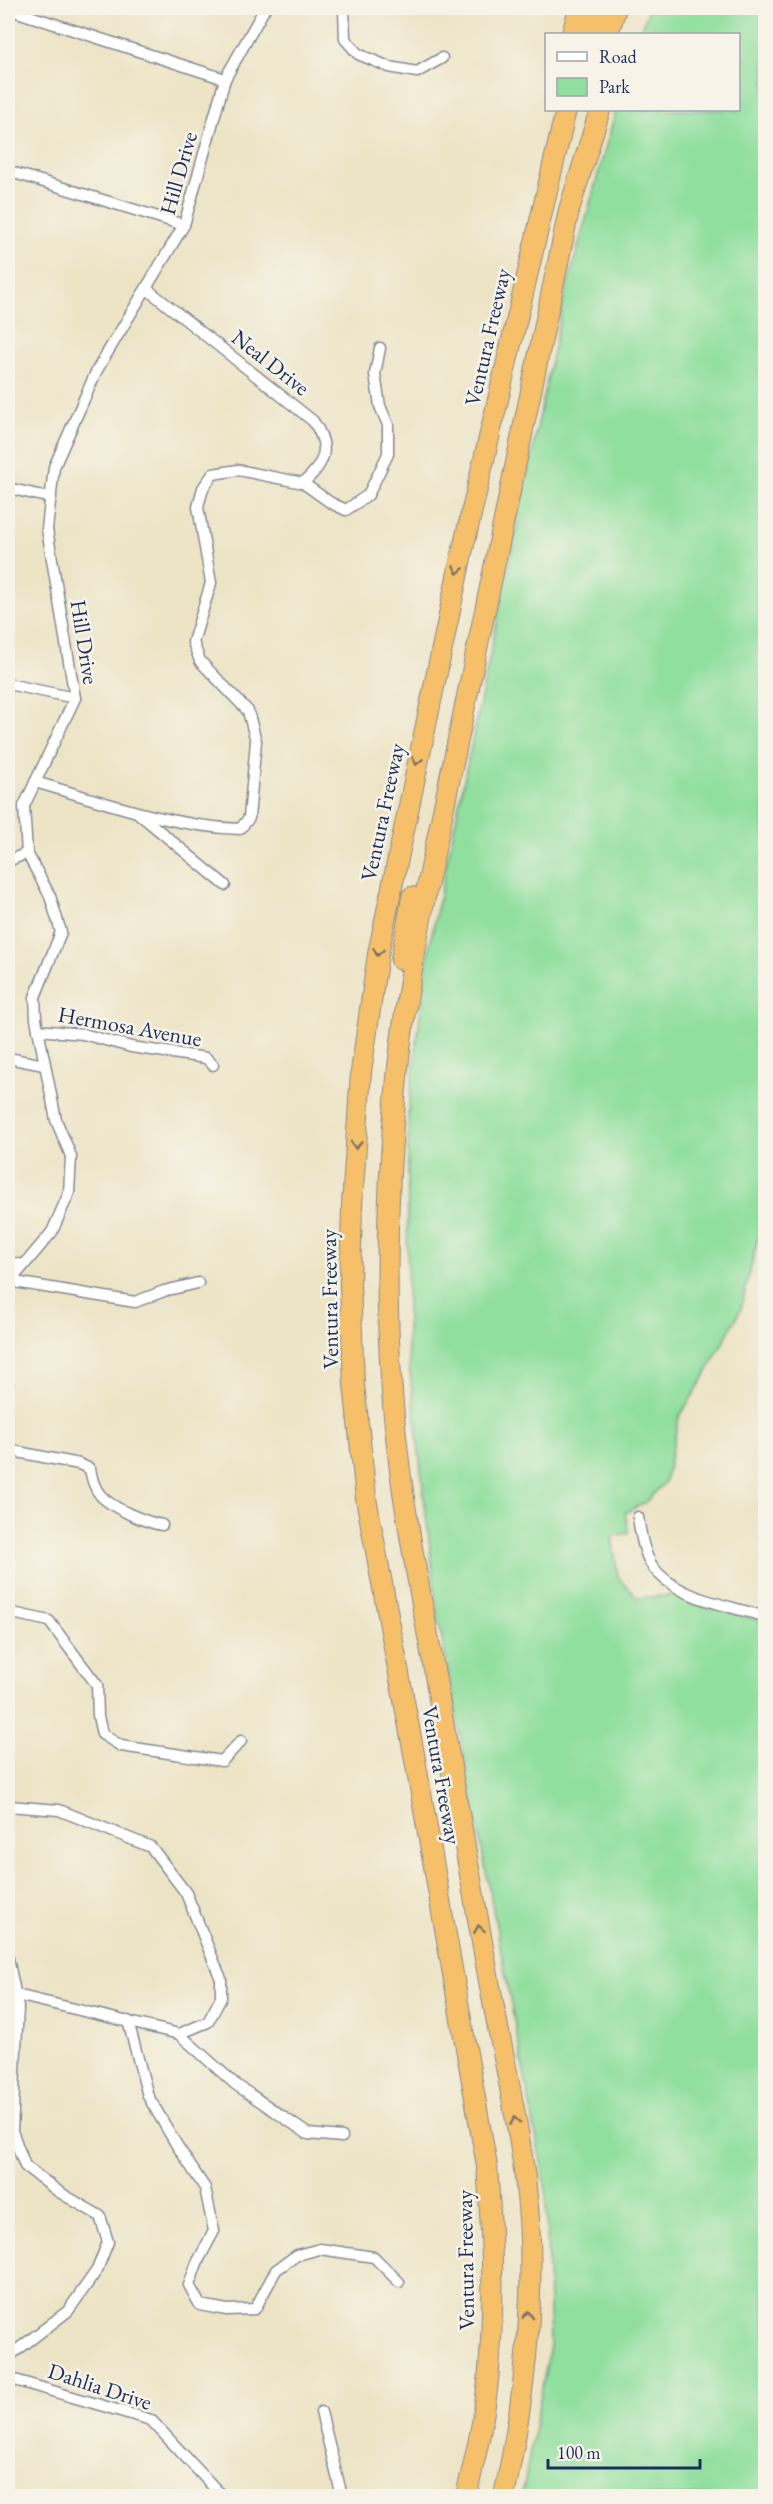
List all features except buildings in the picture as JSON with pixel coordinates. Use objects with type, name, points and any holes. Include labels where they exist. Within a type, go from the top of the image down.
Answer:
[{"type":"highway","points":[[572,33],[579,8]]},
{"type":"highway","points":[[587,33],[596,8]]},
{"type":"highway","points":[[599,33],[608,8]]},
{"type":"highway","points":[[608,33],[616,8]]},
{"type":"highway","points":[[622,33],[630,8]]},
{"type":"highway","name":"Ventura Freeway","points":[[466,2496],[479,2445],[489,2370],[493,2296],[492,2235],[487,2166],[366,1498],[354,1384],[350,1283],[352,1205],[361,1072],[378,954],[471,513],[566,111]]},
{"type":"highway","points":[[471,513],[487,492],[519,347],[578,111]]},
{"type":"highway","points":[[466,1855],[451,1823],[400,1542],[384,1424],[377,1316],[378,1194],[385,1072],[407,918],[554,233],[586,111]]},
{"type":"highway","name":"Ventura Freeway","points":[[504,2496],[514,2449],[529,2313],[530,2236],[522,2162],[403,1490],[390,1356],[388,1281],[394,1110],[407,992],[466,698],[569,210],[600,111]]},
{"type":"highway","points":[[352,1205],[361,1223],[363,1338],[372,1458],[379,1509],[491,2124],[503,2215],[505,2287],[502,2348],[496,2407],[477,2496]]},
{"type":"highway","points":[[494,2496],[514,2386],[523,2373]]},
{"type":"street","name":"Hill Drive","points":[[8,1283],[52,1232],[69,1193],[71,1156],[56,1120],[44,1065],[34,997],[61,932],[50,896],[27,853],[24,806],[75,698],[47,529],[54,467],[97,370],[184,225],[225,79],[265,8]]},
{"type":"street","points":[[344,8],[345,39],[358,54],[389,67],[417,72],[442,58]]},
{"type":"street","points":[[8,9],[225,79]]},
{"type":"street","points":[[8,171],[184,225]]},
{"type":"street","name":"Neal Drive","points":[[147,289],[313,421],[325,442],[324,453],[320,465],[303,483]]},
{"type":"street","points":[[35,782],[136,811],[221,828],[240,829],[249,818],[256,741],[248,711],[200,661],[193,642],[211,583],[198,507],[203,488],[213,474],[238,470],[303,483],[330,503],[346,510],[368,495],[388,454],[388,425],[380,406],[375,374],[380,348]]},
{"type":"street","points":[[8,488],[51,498]]},
{"type":"street","points":[[8,684],[75,698]]},
{"type":"street","points":[[136,811],[225,885]]},
{"type":"street","points":[[8,861],[27,853]]},
{"type":"street","name":"Hermosa Avenue","points":[[38,1030],[82,1034],[131,1047],[206,1058],[213,1065]]},
{"type":"street","points":[[8,1058],[44,1065]]},
{"type":"street","points":[[8,1262],[23,1265]]},
{"type":"street","points":[[8,1283],[135,1302],[164,1291],[198,1283]]},
{"type":"street","points":[[8,1450],[79,1464],[90,1469],[93,1483],[101,1496],[145,1522],[162,1525]]},
{"type":"street","points":[[638,1517],[642,1540],[649,1560],[658,1573],[680,1588],[696,1595],[765,1617]]},
{"type":"street","points":[[8,1612],[50,1621],[97,1685],[98,1716],[102,1734],[121,1746],[222,1761],[241,1741]]},
{"type":"street","points":[[8,1806],[59,1810],[151,1847],[186,1893],[221,1979],[221,1998],[208,2022],[179,2034]]},
{"type":"street","points":[[8,1958],[12,1994],[18,2007],[10,2132],[25,2166],[59,2192],[100,2216],[108,2242],[97,2270],[68,2311],[8,2357]]},
{"type":"street","points":[[12,1994],[179,2034],[235,2084],[308,2134],[342,2137]]},
{"type":"street","points":[[128,2022],[148,2096],[176,2144],[206,2188],[214,2231],[197,2263],[189,2285],[200,2305],[227,2310],[255,2309],[276,2270],[297,2255],[320,2248],[375,2257],[399,2282]]},
{"type":"street","name":"Dahlia Drive","points":[[8,2378],[151,2420],[222,2496]]},
{"type":"street","points":[[321,2412],[342,2496]]},
{"type":"green space","points":[[649,8],[765,8],[765,1208],[741,1309],[702,1381],[679,1417],[665,1482],[646,1502],[625,1513],[629,1533],[612,1536],[618,1577],[638,1598],[677,1595],[765,1623],[765,2496],[522,2496],[550,2346],[546,2189],[438,1618],[407,1347],[408,1112],[428,953],[565,294],[616,111],[740,111],[740,33],[640,33]]}]
